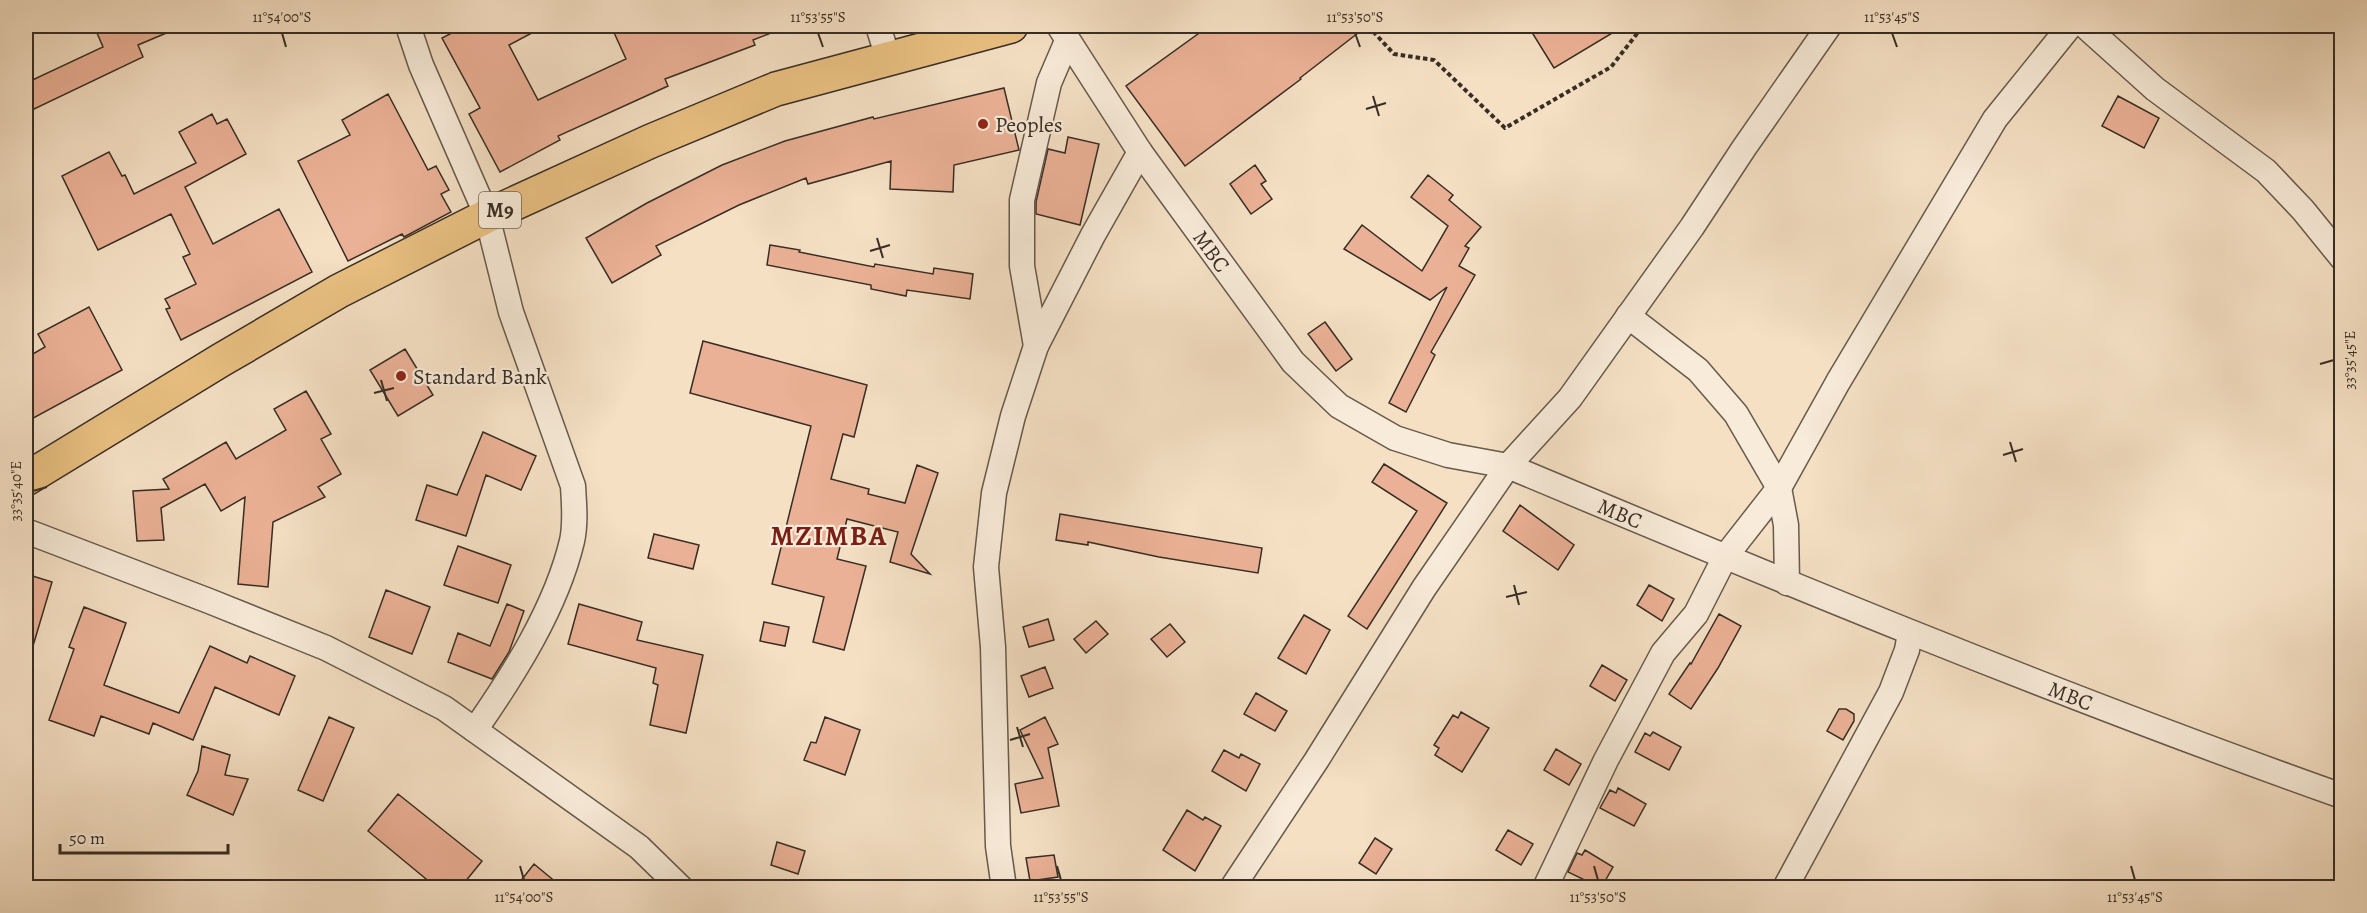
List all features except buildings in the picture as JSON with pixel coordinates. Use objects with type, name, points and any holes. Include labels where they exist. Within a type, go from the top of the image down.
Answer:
[{"type":"main road","name":"M9","points":[[26,479],[220,360],[339,291],[487,216],[651,141],[776,89],[1011,26]]},
{"type":"street","points":[[408,26],[421,65],[487,216],[511,312],[573,486],[575,515],[572,541],[552,602],[497,699],[475,730]]},
{"type":"street","points":[[878,26],[888,58]]},
{"type":"street","points":[[1232,888],[1316,761],[1424,588],[1508,466],[1570,398],[1692,227],[1829,26]]},
{"type":"street","points":[[1545,888],[1605,760],[1663,653],[1696,614],[1725,557],[1779,488],[1838,382],[1995,119],[2070,26]]},
{"type":"street","points":[[2085,26],[2154,89],[2266,171],[2303,210],[2342,258]]},
{"type":"street","points":[[1036,346],[1022,266],[1022,200],[1063,33]]},
{"type":"street","name":"MBC","points":[[1063,33],[1140,152],[1293,362],[1339,406],[1395,438],[1448,455],[1508,466],[1910,633],[2191,742],[2342,796]]},
{"type":"street","points":[[1004,888],[998,846],[993,647],[986,567],[994,493],[1013,416],[1036,346],[1093,235],[1140,152]]},
{"type":"street","points":[[1628,316],[1698,370],[1736,414],[1779,488],[1786,525],[1787,583]]},
{"type":"street","points":[[26,531],[209,600],[326,648],[444,708],[639,847],[670,874],[681,888]]},
{"type":"street","points":[[1785,888],[1891,692],[1907,650],[1910,633]]},
{"type":"path","points":[[1368,26],[1394,54],[1434,60],[1505,128],[1611,67],[1644,26]]},
{"type":"place","name":"Peoples","points":[[983,124]]},
{"type":"place","name":"Standard Bank","points":[[401,376]]},
{"type":"district","name":"MZIMBA","points":[[829,535]]}]
